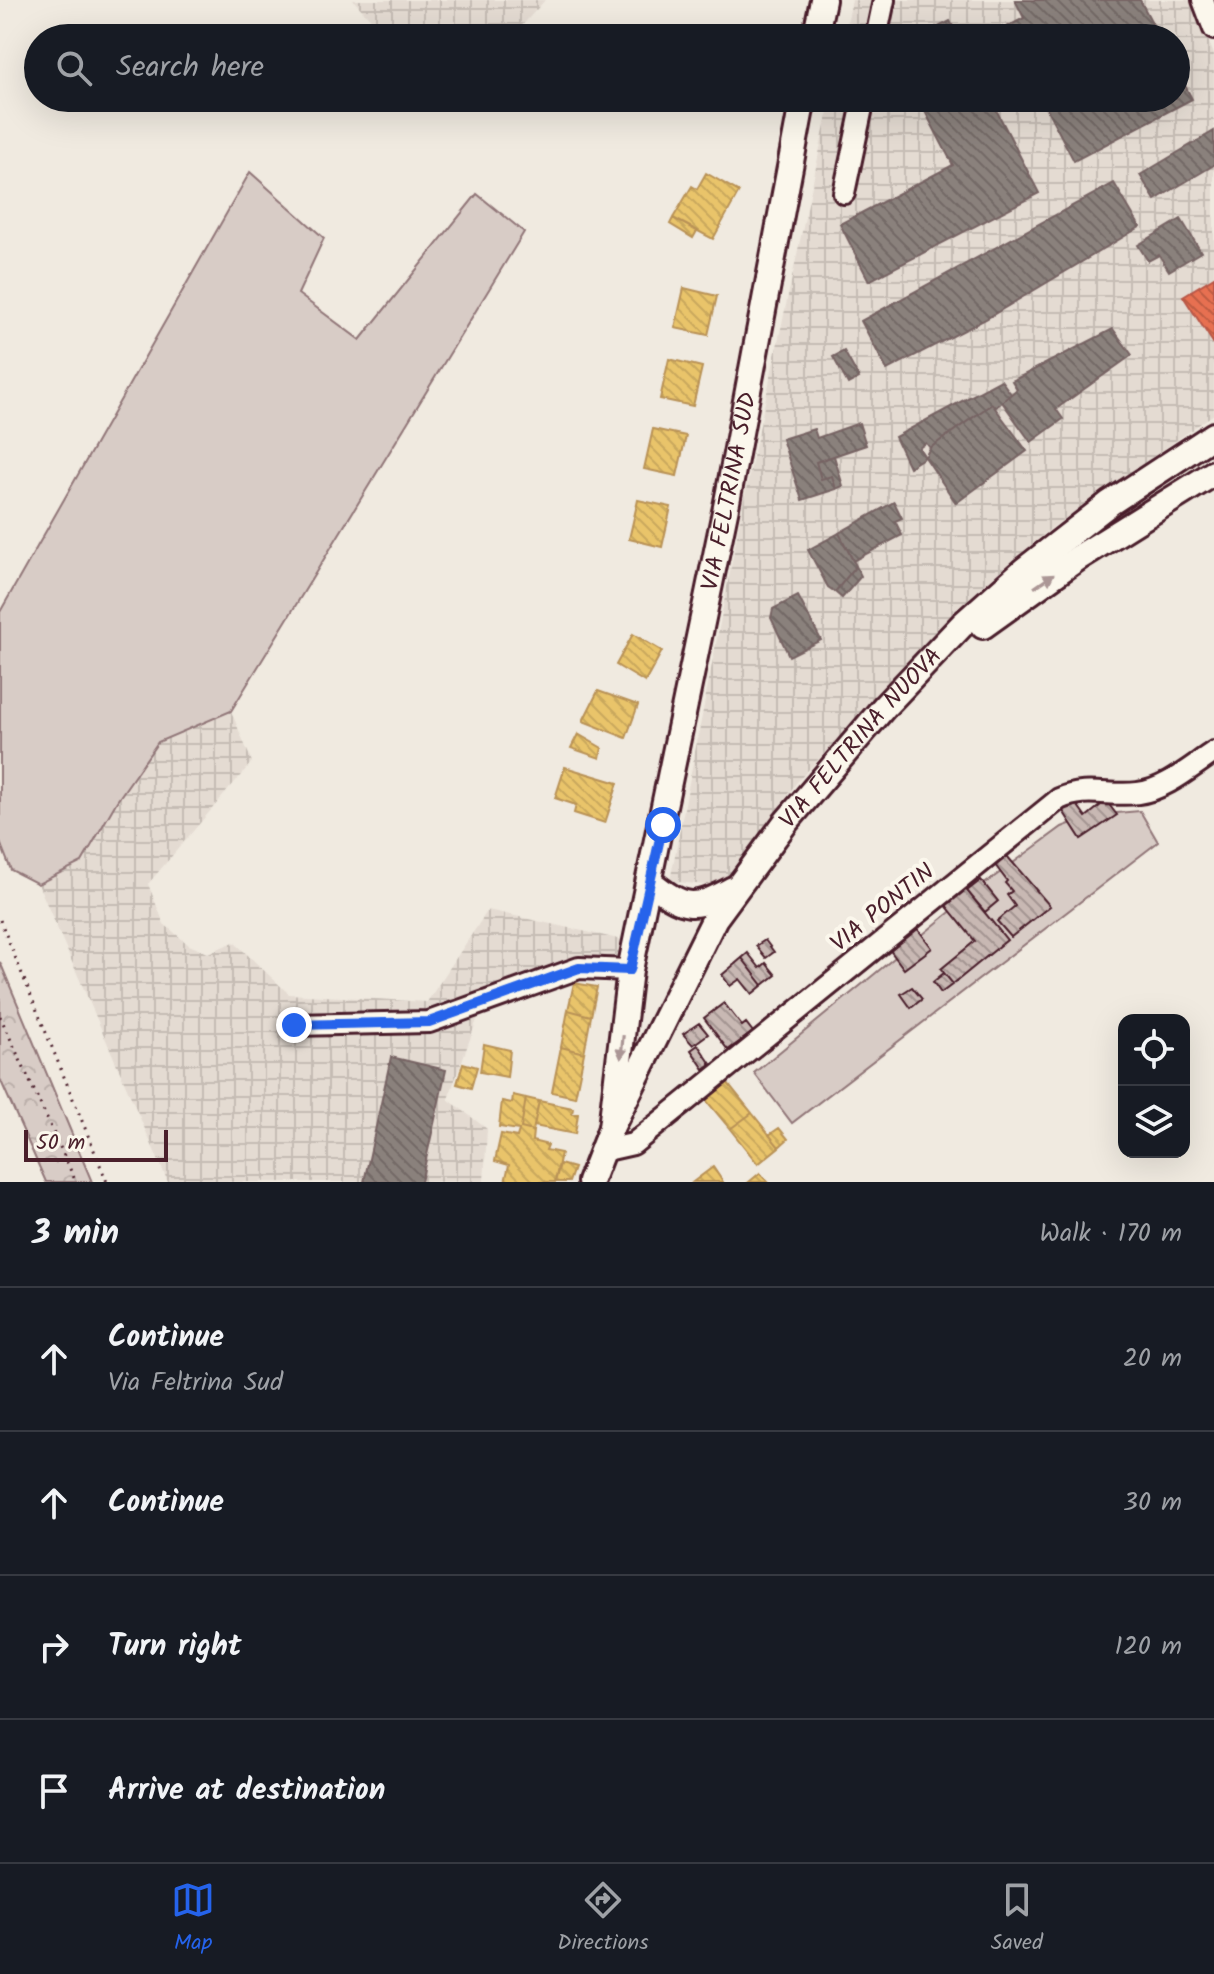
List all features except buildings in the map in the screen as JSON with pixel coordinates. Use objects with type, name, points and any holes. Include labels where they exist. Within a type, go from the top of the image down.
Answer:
[{"type":"main road","points":[[818,24],[823,0]]},
{"type":"main road","name":"VIA FELTRINA SUD","points":[[607,1140],[630,970],[724,517],[800,112]]},
{"type":"main road","name":"VIA FELTRINA NUOVA","points":[[607,1140],[699,947],[733,889],[894,697],[963,624],[1024,570],[1110,503],[1214,435]]},
{"type":"main road","points":[[894,697],[1023,596],[1214,473]]},
{"type":"main road","points":[[649,881],[680,904],[693,906],[733,889]]},
{"type":"main road","points":[[590,1182],[607,1140]]},
{"type":"street","points":[[879,24],[884,0]]},
{"type":"street","points":[[1203,0],[1214,29]]},
{"type":"street","points":[[844,193],[861,112]]},
{"type":"street","name":"VIA PONTIN","points":[[607,1140],[633,1144],[1059,799],[1074,791],[1142,793],[1166,783],[1214,752]]},
{"type":"street","points":[[294,1025],[429,1022],[579,968],[630,970]]},
{"type":"path","points":[[0,920],[107,1182]]},
{"type":"path","points":[[0,1016],[76,1182]]},
{"type":"shaded area","points":[[353,0],[545,0],[524,24],[375,24]]},
{"type":"shaded area","points":[[852,0],[1191,0],[1214,54],[1214,414],[1054,526],[984,584],[797,782],[721,887],[670,881],[745,494],[828,112],[1190,112],[1190,24],[847,24]]},
{"type":"shaded area","points":[[231,711],[252,762],[148,884],[164,924],[189,945],[208,953],[234,942],[289,994],[427,1002],[488,910],[623,940],[615,976],[557,980],[485,998],[448,1099],[487,1129],[484,1182],[168,1182],[38,884],[82,862],[117,801],[158,742]]},
{"type":"green space","points":[[250,172],[324,238],[298,294],[360,340],[477,194],[524,232],[231,711],[158,742],[117,801],[82,862],[38,884],[11,870],[0,842],[0,612]]},
{"type":"green space","points":[[1140,811],[1158,842],[792,1123],[754,1073],[983,885],[1062,827],[1093,815]]},
{"type":"green space","points":[[0,962],[92,1182],[46,1182],[0,1079]]},
{"type":"route","points":[[294,1025],[429,1022],[579,968],[630,970],[663,825]]}]
